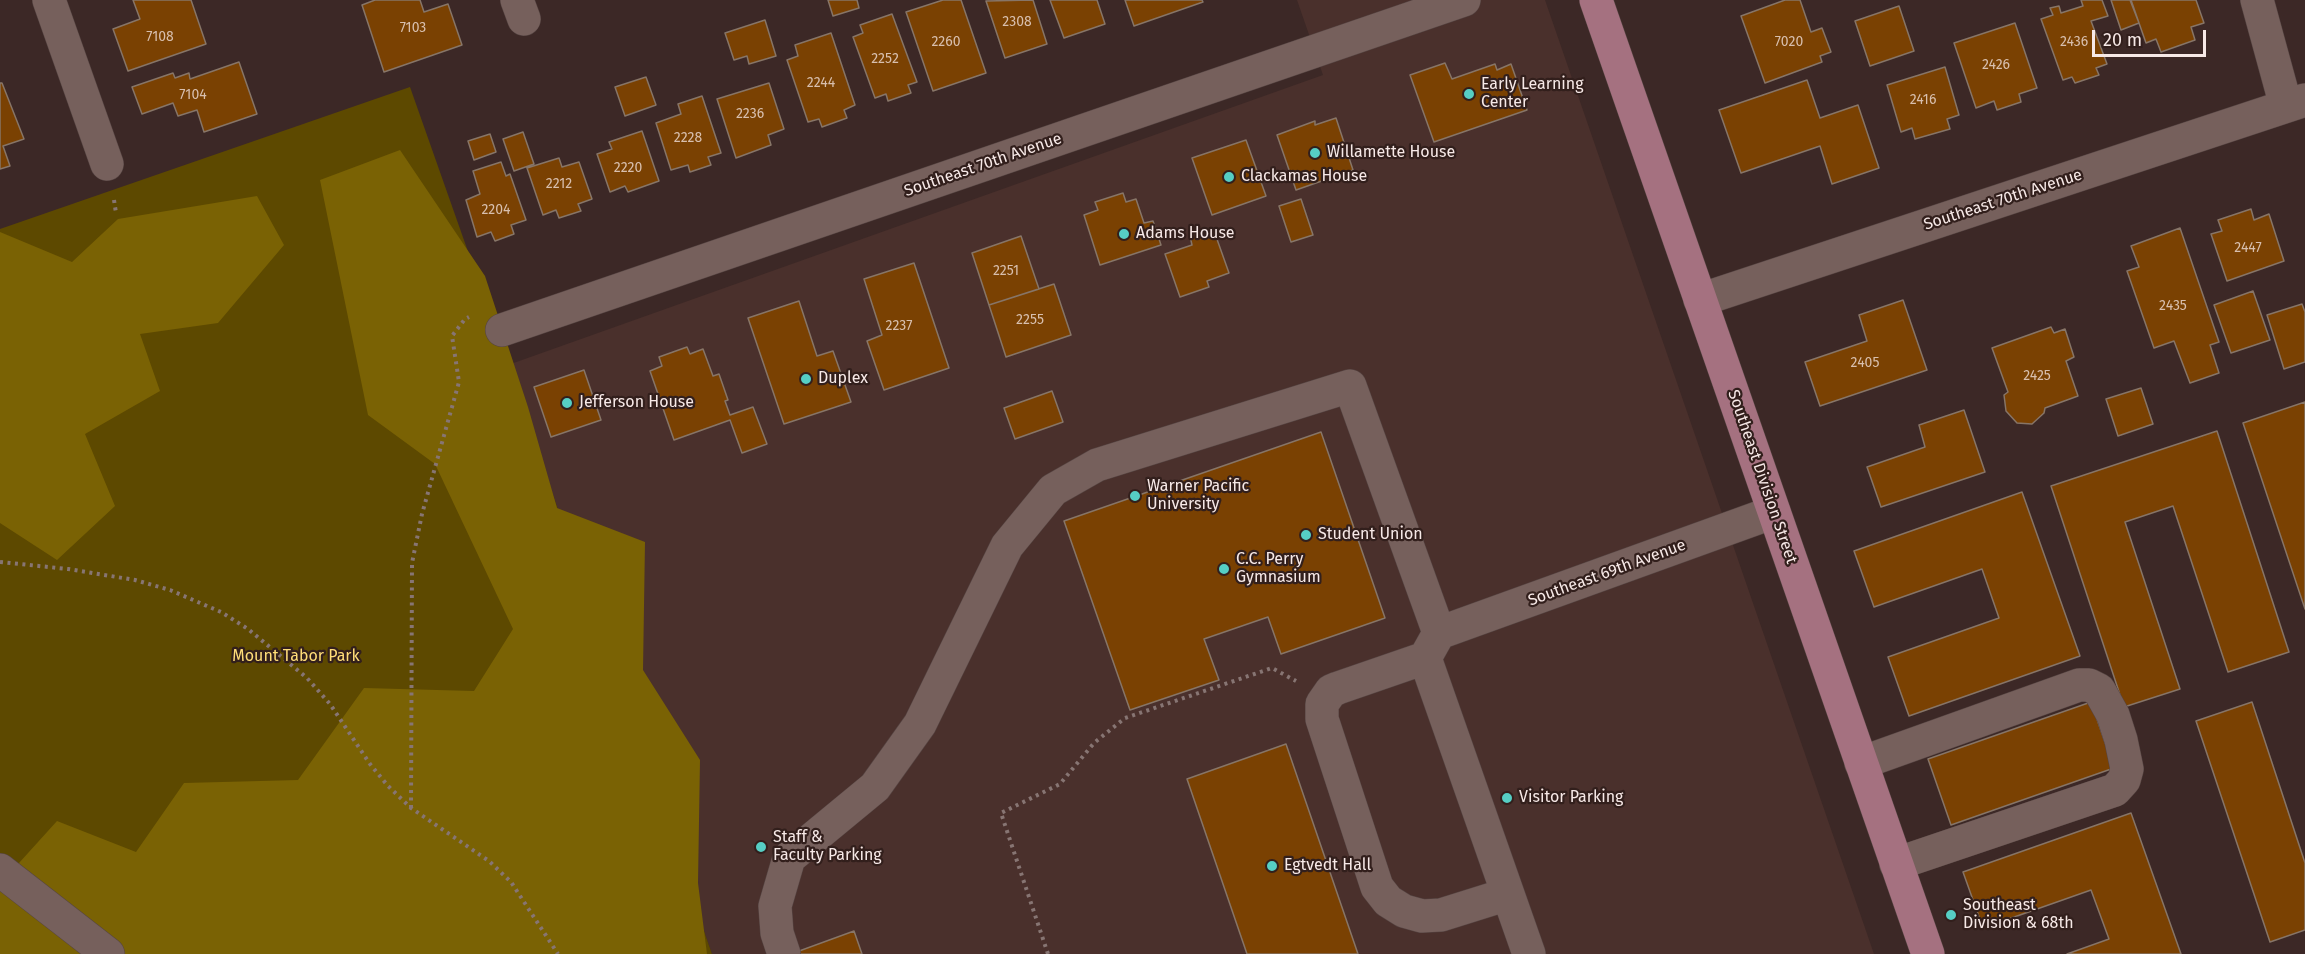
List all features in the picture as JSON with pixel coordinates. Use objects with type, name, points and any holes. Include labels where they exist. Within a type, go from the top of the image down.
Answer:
[{"type":"main road","name":"Southeast Division Street","points":[[1596,0],[1928,954]]},
{"type":"street","points":[[49,0],[107,164]]},
{"type":"street","name":"Southeast 70th Avenue","points":[[489,322],[1464,0]]},
{"type":"street","points":[[2257,0],[2296,103]]},
{"type":"street","name":"Southeast 70th Avenue","points":[[1700,300],[2296,103]]},
{"type":"street","points":[[784,954],[777,933],[775,906],[789,858],[875,788],[920,724],[1007,546],[1053,490],[1097,465],[1350,386],[1508,894],[1529,954]]},
{"type":"street","name":"Southeast 69th Avenue","points":[[1325,697],[1338,688],[1432,646],[1774,512]]},
{"type":"street","points":[[1861,763],[2079,685],[2089,685],[2099,690],[2112,715],[2121,740],[2127,769],[2124,780],[2115,790],[1896,864]]},
{"type":"street","points":[[1325,697],[1320,711],[1322,720],[1377,887],[1388,901],[1404,911],[1422,916],[1441,915],[1508,894]]},
{"type":"street","points":[[0,870],[108,954]]},
{"type":"path","points":[[411,808],[412,563],[422,514],[459,382],[452,336],[465,319],[489,322]]},
{"type":"path","points":[[0,561],[135,580],[170,590],[248,629],[307,678],[330,704],[370,764],[388,786],[411,808],[489,861],[511,882],[558,954]]},
{"type":"path","points":[[1048,954],[1001,813],[1060,784],[1094,743],[1125,718],[1272,668],[1325,697]]},
{"type":"shaded area","name":"Warner Pacific University","points":[[1297,0],[1545,0],[1874,954],[712,954],[508,365],[1323,75]]},
{"type":"shaded area","points":[[400,150],[485,276],[528,407],[557,508],[645,542],[643,670],[700,760],[698,883],[707,954],[0,954],[0,884],[57,821],[136,852],[184,783],[298,780],[364,688],[474,691],[513,629],[435,464],[368,415],[320,180]]},
{"type":"shaded area","points":[[257,196],[284,245],[218,323],[140,334],[160,391],[85,434],[115,506],[57,560],[0,523],[0,232],[72,262],[118,219]]},
{"type":"green space","name":"Mount Tabor Park","points":[[410,87],[712,954],[0,954],[0,229]]},
{"type":"building","points":[[133,0],[191,0],[206,44],[128,71],[113,29],[140,19]]},
{"type":"building","points":[[375,0],[420,0],[424,12],[448,4],[462,45],[384,72],[362,5]]},
{"type":"building","points":[[828,0],[857,0],[859,8],[833,16]]},
{"type":"building","points":[[943,0],[961,0],[986,73],[933,91],[906,12]]},
{"type":"building","points":[[1033,0],[1047,44],[1005,58],[986,1]]},
{"type":"building","points":[[1050,0],[1097,0],[1105,24],[1064,38]]},
{"type":"building","points":[[1125,0],[1202,0],[1203,2],[1134,26]]},
{"type":"building","points":[[1785,0],[1800,0],[1811,32],[1822,28],[1831,52],[1820,56],[1822,62],[1765,83],[1741,16]]},
{"type":"building","points":[[2081,0],[2102,0],[2108,16],[2091,21],[2107,64],[2096,68],[2099,75],[2075,83],[2072,77],[2063,80],[2041,19],[2053,15],[2050,8],[2059,6],[2061,13],[2083,6]]},
{"type":"building","points":[[2111,0],[2130,0],[2139,23],[2121,30]]},
{"type":"building","points":[[2131,0],[2196,0],[2204,23],[2191,27],[2195,40],[2161,52],[2156,39],[2146,43]]},
{"type":"building","points":[[1899,6],[1914,51],[1870,66],[1855,21]]},
{"type":"building","points":[[892,14],[917,82],[908,85],[911,93],[888,101],[886,94],[875,98],[853,37],[863,33],[860,25]]},
{"type":"building","points":[[765,20],[776,56],[749,64],[747,56],[734,60],[725,33]]},
{"type":"building","points":[[2015,23],[2037,88],[2019,94],[2021,102],[1997,110],[1994,101],[1976,108],[1954,43]]},
{"type":"building","points":[[831,33],[855,105],[844,110],[847,118],[822,127],[819,119],[808,122],[787,60],[798,56],[795,45]]},
{"type":"building","points":[[239,62],[257,114],[204,132],[197,110],[178,116],[173,103],[142,114],[132,87],[173,73],[175,78],[189,73],[190,79]]},
{"type":"building","name":"Early Learning Center","points":[[1445,63],[1452,79],[1495,64],[1497,70],[1511,64],[1527,110],[1434,142],[1410,75]]},
{"type":"building","points":[[1945,67],[1959,115],[1947,119],[1950,129],[1915,139],[1912,128],[1901,132],[1887,85]]},
{"type":"building","points":[[646,77],[656,105],[625,116],[615,87]]},
{"type":"building","points":[[1807,80],[1820,118],[1858,105],[1879,168],[1832,184],[1820,146],[1741,173],[1719,110]]},
{"type":"building","points":[[0,83],[2,83],[24,139],[3,146],[10,166],[0,169]]},
{"type":"building","points":[[769,83],[784,129],[768,135],[771,145],[736,158],[717,99]]},
{"type":"building","points":[[702,96],[721,153],[708,157],[711,165],[690,172],[688,165],[671,170],[656,123],[681,114],[678,104]]},
{"type":"building","name":"Willamette House","points":[[1336,118],[1353,170],[1296,190],[1277,135],[1315,121],[1315,125]]},
{"type":"building","points":[[642,131],[659,181],[628,192],[625,186],[610,192],[597,154],[612,149],[609,142]]},
{"type":"building","points":[[523,132],[534,164],[514,171],[503,139]]},
{"type":"building","points":[[490,134],[496,152],[474,160],[468,141]]},
{"type":"building","name":"Clackamas House","points":[[1246,140],[1266,196],[1212,215],[1192,158]]},
{"type":"building","points":[[559,158],[562,167],[579,162],[592,199],[578,204],[581,211],[559,218],[556,210],[543,215],[527,168]]},
{"type":"building","points":[[501,162],[506,176],[510,174],[526,220],[511,225],[514,234],[495,241],[491,232],[477,237],[466,200],[480,194],[473,171]]},
{"type":"building","name":"Adams House","points":[[1123,193],[1126,202],[1136,199],[1144,223],[1153,221],[1161,245],[1100,265],[1084,215],[1098,210],[1095,202]]},
{"type":"building","points":[[1301,199],[1313,235],[1291,242],[1279,206]]},
{"type":"building","points":[[2251,209],[2254,220],[2269,214],[2284,261],[2227,281],[2211,234],[2222,231],[2218,220]]},
{"type":"building","points":[[1213,228],[1229,273],[1207,281],[1209,287],[1180,297],[1165,254],[1192,245],[1190,236]]},
{"type":"building","points":[[2180,228],[2219,342],[2210,345],[2219,373],[2190,383],[2174,341],[2154,348],[2127,271],[2139,267],[2131,246]]},
{"type":"building","points":[[1021,236],[1039,289],[989,305],[972,253]]},
{"type":"building","points":[[914,263],[949,368],[884,390],[867,341],[882,335],[864,279]]},
{"type":"building","points":[[1054,284],[1071,335],[1006,357],[989,305]]},
{"type":"building","points":[[2253,291],[2270,340],[2231,353],[2214,305]]},
{"type":"building","points":[[1903,300],[1927,370],[1820,406],[1805,362],[1867,341],[1859,315]]},
{"type":"building","name":"Duplex","points":[[799,301],[817,356],[833,351],[851,402],[784,424],[748,318]]},
{"type":"building","points":[[2302,304],[2305,312],[2305,362],[2284,369],[2267,315]]},
{"type":"building","points":[[2051,327],[2054,333],[2065,329],[2074,357],[2066,361],[2078,396],[2045,408],[2044,413],[2032,424],[2017,423],[2006,411],[2004,395],[2008,392],[1992,348]]},
{"type":"building","points":[[687,347],[690,354],[703,349],[713,376],[719,374],[728,400],[725,401],[730,415],[753,407],[767,444],[742,453],[730,420],[674,440],[650,371],[662,366],[659,357]]},
{"type":"building","name":"Jefferson House","points":[[584,370],[601,420],[551,437],[534,387]]},
{"type":"building","points":[[2141,388],[2153,424],[2118,436],[2106,399]]},
{"type":"building","points":[[1052,391],[1063,422],[1015,439],[1004,408]]},
{"type":"building","points":[[2305,402],[2305,609],[2243,423]]},
{"type":"building","points":[[1964,410],[1985,472],[1881,507],[1867,467],[1925,447],[1919,425]]},
{"type":"building","points":[[2217,431],[2289,652],[2228,672],[2173,506],[2125,522],[2180,689],[2124,707],[2051,486]]},
{"type":"building","name":"C.C. Perry Gymnasium","points":[[1321,432],[1385,618],[1281,654],[1268,617],[1204,639],[1219,680],[1130,710],[1064,521]]},
{"type":"building","points":[[2022,492],[2080,656],[1909,716],[1888,657],[1999,618],[1982,569],[1874,607],[1854,551]]},
{"type":"building","points":[[2091,702],[2114,768],[1951,825],[1928,759]]},
{"type":"building","points":[[2252,702],[2305,863],[2305,930],[2270,942],[2196,721]]},
{"type":"building","name":"Egtvedt Hall","points":[[1286,744],[1358,954],[1247,954],[1187,779]]},
{"type":"building","points":[[2131,813],[2181,954],[2067,954],[2109,939],[2091,890],[1983,928],[1963,872]]},
{"type":"building","points":[[854,931],[862,954],[791,954]]},
{"type":"place","name":"Early Learning Center","points":[[1469,94]]},
{"type":"place","name":"Willamette House","points":[[1315,153]]},
{"type":"place","name":"Clackamas House","points":[[1229,177]]},
{"type":"place","name":"Adams House","points":[[1124,234]]},
{"type":"place","name":"Duplex","points":[[806,379]]},
{"type":"place","name":"Jefferson House","points":[[567,403]]},
{"type":"place","name":"Warner Pacific University","points":[[1135,496]]},
{"type":"place","name":"Student Union","points":[[1306,535]]},
{"type":"place","name":"C.C. Perry Gymnasium","points":[[1224,569]]},
{"type":"place","name":"Visitor Parking","points":[[1507,798]]},
{"type":"place","name":"Staff & Faculty Parking","points":[[761,847]]},
{"type":"place","name":"Egtvedt Hall","points":[[1272,866]]},
{"type":"place","name":"Southeast Division & 68th","points":[[1951,915]]}]
